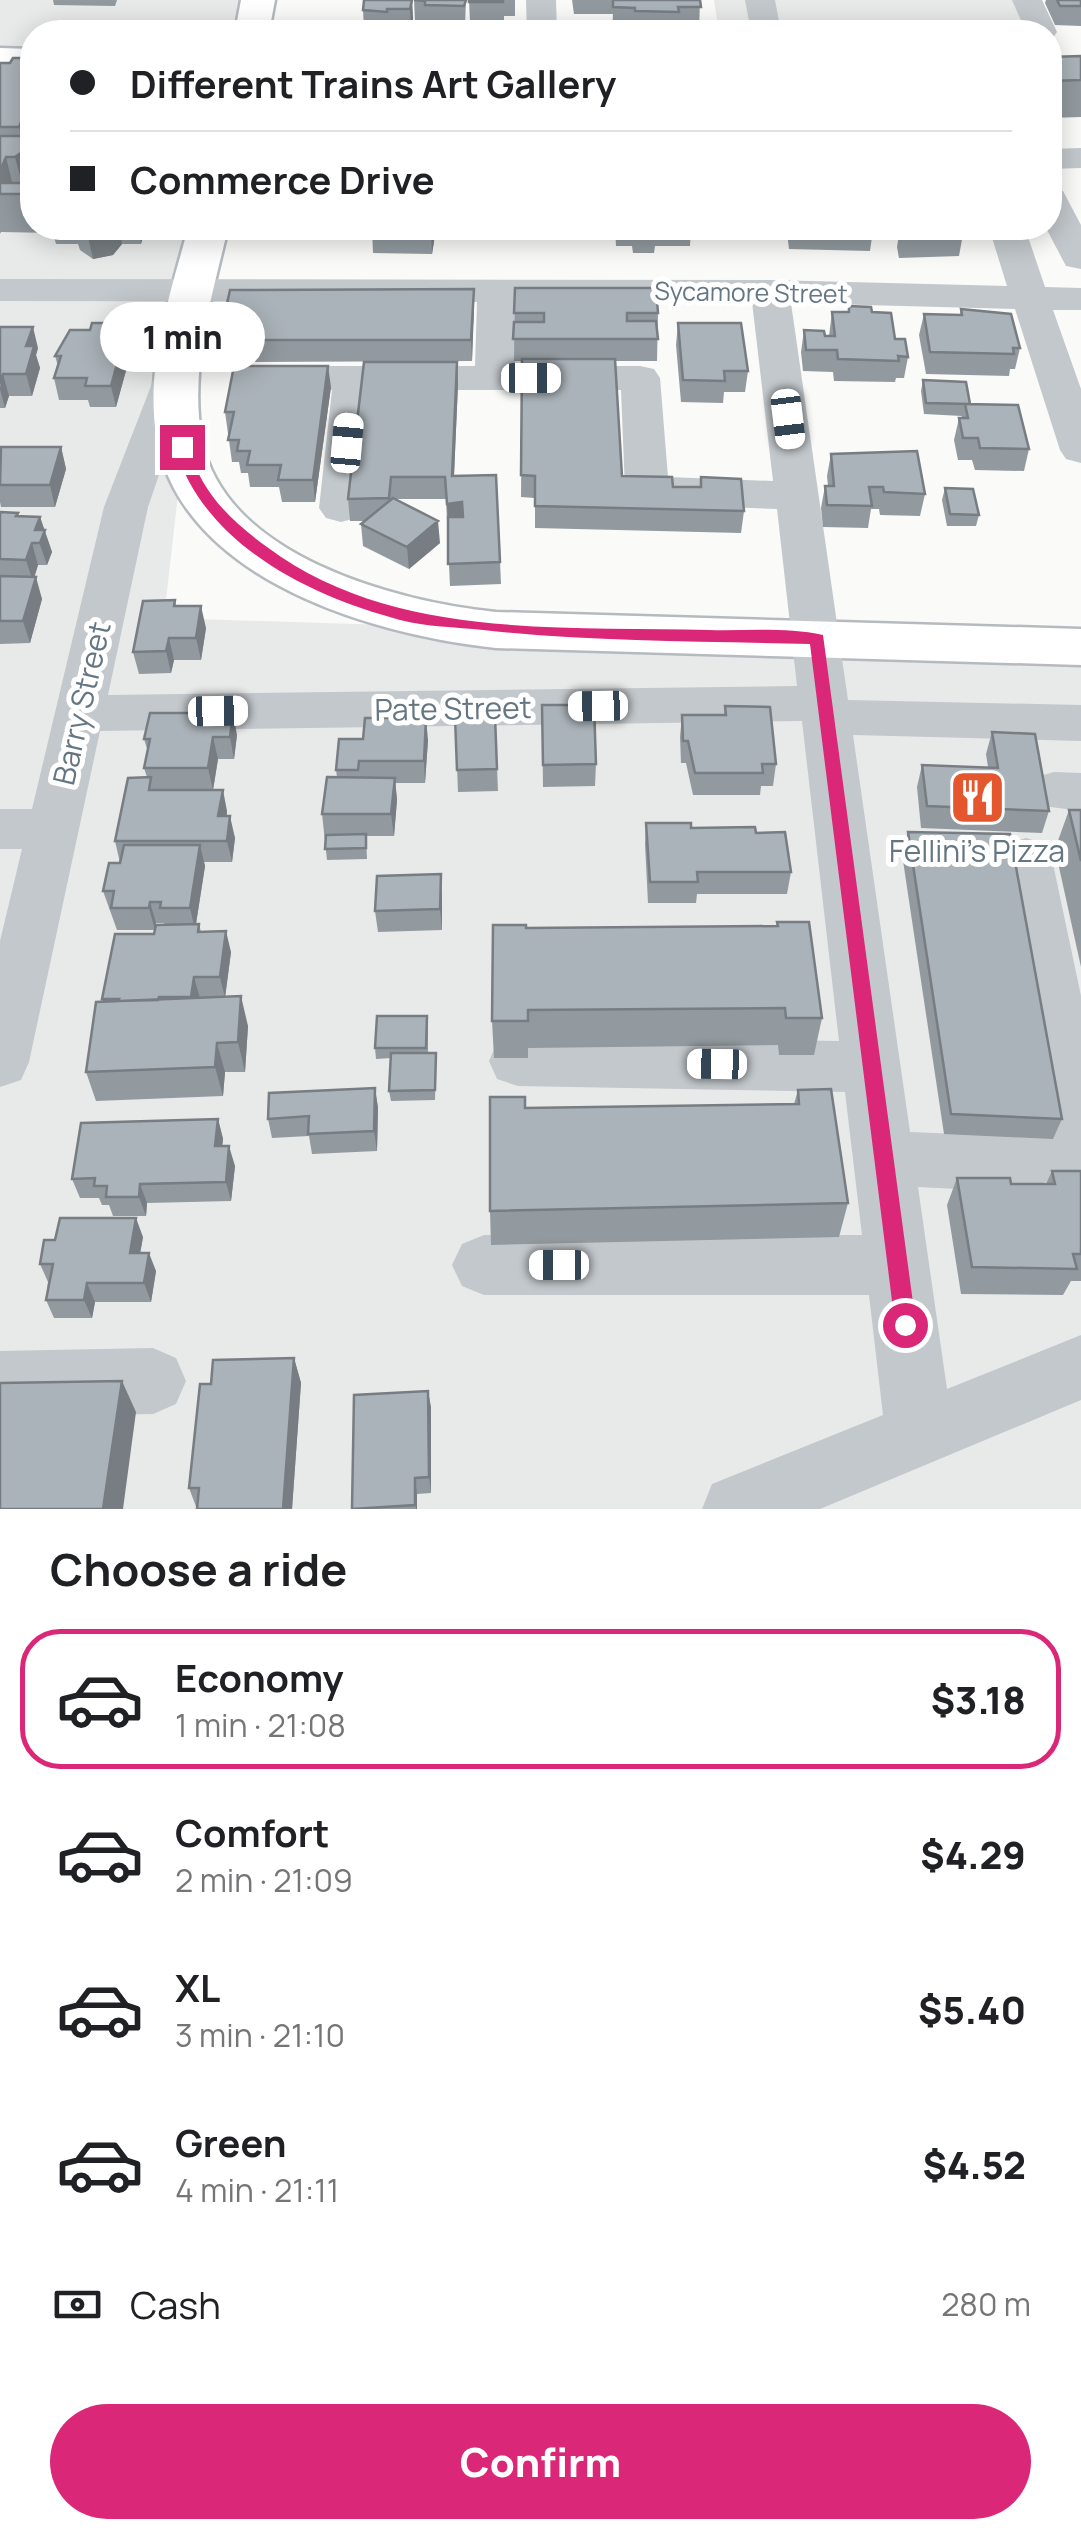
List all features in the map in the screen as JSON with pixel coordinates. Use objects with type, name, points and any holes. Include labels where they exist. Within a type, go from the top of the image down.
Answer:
[{"type":"main road","points":[[205,240],[175,392],[175,424],[188,470],[204,499],[228,524],[291,572],[342,598],[405,616],[480,626],[1081,647]]},
{"type":"street","points":[[1062,223],[1079,258]]},
{"type":"street","points":[[1011,240],[1081,450]]},
{"type":"street","name":"Sycamore Street","points":[[0,290],[770,291],[1081,299]]},
{"type":"street","points":[[495,378],[496,290]]},
{"type":"street","points":[[770,291],[827,710],[830,938],[873,1067],[920,1433]]},
{"type":"street","name":"Barry Street","points":[[0,1062],[126,507],[182,349]]},
{"type":"street","points":[[241,378],[640,378],[647,490],[798,496]]},
{"type":"street","points":[[341,508],[353,378]]},
{"type":"street","name":"Pate Street","points":[[80,713],[827,710],[1081,723]]},
{"type":"street","points":[[0,830],[52,829]]},
{"type":"street","points":[[884,1159],[1022,1159],[1062,1152],[1074,1144],[1077,1119],[1026,859]]},
{"type":"street","points":[[518,1061],[873,1067]]},
{"type":"street","points":[[484,1265],[898,1265]]},
{"type":"street","points":[[737,1509],[1081,1367]]},
{"type":"street","points":[[0,1384],[153,1382]]},
{"type":"shaded area","points":[[0,0],[256,0],[252,20],[20,20],[20,240],[210,240],[164,618],[1081,647],[1081,1509],[0,1509]]},
{"type":"shaded area","points":[[714,0],[1013,0],[1021,20],[717,20]]},
{"type":"building","points":[[364,0],[412,0],[410,9],[387,12],[363,10]]},
{"type":"building","points":[[414,0],[466,0],[464,6],[425,5],[425,1]]},
{"type":"building","points":[[503,0],[503,2],[469,2]]},
{"type":"building","points":[[613,0],[700,0],[701,7],[678,7],[679,12],[635,11],[613,7]]},
{"type":"building","points":[[1057,0],[1081,0],[1081,6],[1060,6]]},
{"type":"building","points":[[1081,56],[1081,80],[1062,81],[1062,57]]},
{"type":"building","points":[[13,58],[20,58],[20,125],[0,127],[0,63],[10,63]]},
{"type":"building","points":[[0,136],[20,136],[20,153],[6,157],[0,171]]},
{"type":"building","points":[[0,183],[20,183],[20,194],[0,194]]},
{"type":"building","points":[[515,288],[656,288],[658,313],[627,313],[627,321],[656,321],[658,339],[513,339],[514,322],[544,322],[544,313],[514,313]]},
{"type":"building","points":[[474,289],[471,340],[219,340],[230,290]]},
{"type":"building","points":[[849,306],[891,313],[895,339],[905,339],[908,357],[898,356],[899,361],[838,359],[837,350],[806,350],[804,330],[835,336],[832,312],[849,312]]},
{"type":"building","points":[[961,309],[1011,314],[1020,348],[1013,348],[1014,354],[930,352],[924,314],[962,315]]},
{"type":"building","points":[[92,323],[128,323],[111,386],[85,386],[87,378],[54,378],[61,356],[55,356],[70,330],[90,330]]},
{"type":"building","points":[[678,323],[741,323],[748,371],[724,371],[725,381],[683,380]]},
{"type":"building","points":[[0,327],[33,327],[26,346],[34,346],[26,374],[3,374],[0,384]]},
{"type":"building","points":[[522,359],[615,359],[622,476],[672,477],[673,487],[701,487],[701,477],[741,479],[744,511],[535,506],[535,476],[521,475]]},
{"type":"building","points":[[364,362],[457,362],[452,476],[496,475],[500,562],[448,564],[448,517],[463,517],[462,502],[447,504],[445,477],[391,477],[389,498],[348,499]]},
{"type":"building","points":[[234,366],[328,366],[313,480],[278,480],[281,465],[247,465],[250,451],[237,451],[239,440],[228,440],[234,412],[225,412]]},
{"type":"building","points":[[923,380],[966,382],[970,404],[926,403]]},
{"type":"building","points":[[965,404],[1018,405],[1029,449],[980,448],[978,438],[963,438],[959,418],[968,418]]},
{"type":"building","points":[[1,447],[61,447],[50,485],[0,485]]},
{"type":"building","points":[[917,451],[925,494],[884,492],[883,487],[869,487],[872,506],[827,505],[825,486],[834,486],[831,454]]},
{"type":"building","points":[[945,488],[973,489],[979,515],[950,514]]},
{"type":"building","points":[[393,498],[438,521],[407,547],[361,524]]},
{"type":"building","points":[[0,512],[40,517],[35,530],[45,530],[40,543],[32,543],[26,560],[0,559]]},
{"type":"building","points":[[0,576],[36,577],[23,621],[0,621]]},
{"type":"building","points":[[175,600],[174,606],[201,606],[196,638],[169,638],[166,651],[133,652],[143,601]]},
{"type":"building","points":[[542,705],[594,705],[596,764],[543,765]]},
{"type":"building","points":[[725,706],[770,707],[776,764],[762,764],[763,773],[695,773],[688,741],[683,741],[682,715],[726,715]]},
{"type":"building","points":[[150,713],[233,713],[230,737],[213,737],[208,768],[144,768],[150,739],[144,739]]},
{"type":"building","points":[[495,716],[497,769],[457,770],[455,717]]},
{"type":"building","points":[[365,718],[426,718],[424,761],[359,761],[358,770],[336,770],[339,739],[363,739]]},
{"type":"building","points":[[992,732],[1035,734],[1049,811],[927,806],[922,765],[998,768]]},
{"type":"building","points":[[151,777],[149,790],[223,790],[218,816],[230,816],[227,841],[115,841],[128,778]]},
{"type":"building","points":[[327,777],[395,778],[391,814],[322,814]]},
{"type":"building","points":[[1069,810],[1081,810],[1081,861]]},
{"type":"building","points":[[646,823],[691,823],[691,828],[755,827],[756,833],[785,832],[791,872],[697,872],[698,882],[650,882]]},
{"type":"building","points":[[908,832],[1010,834],[1062,1119],[951,1114]]},
{"type":"building","points":[[366,834],[366,848],[325,849],[326,835]]},
{"type":"building","points":[[124,845],[200,845],[190,908],[160,908],[161,902],[150,902],[149,908],[111,908],[114,891],[103,891],[109,863],[120,863]]},
{"type":"building","points":[[441,874],[440,909],[375,911],[377,876]]},
{"type":"building","points":[[777,922],[809,922],[822,1018],[786,1018],[785,1008],[528,1010],[528,1021],[492,1021],[493,925],[778,926]]},
{"type":"building","points":[[199,924],[198,932],[226,931],[220,977],[194,977],[191,997],[102,999],[115,934],[154,934],[156,925]]},
{"type":"building","points":[[241,996],[238,1042],[217,1043],[215,1067],[86,1072],[96,1002]]},
{"type":"building","points":[[377,1016],[427,1016],[426,1048],[375,1048]]},
{"type":"building","points":[[391,1053],[436,1053],[435,1090],[389,1091]]},
{"type":"building","points":[[375,1088],[374,1131],[308,1134],[309,1116],[268,1119],[269,1093]]},
{"type":"building","points":[[831,1089],[848,1203],[490,1211],[490,1097],[525,1097],[525,1108],[799,1104],[798,1090]]},
{"type":"building","points":[[218,1119],[215,1146],[229,1146],[226,1182],[140,1184],[139,1197],[106,1197],[107,1186],[94,1186],[95,1178],[72,1179],[81,1123]]},
{"type":"building","points":[[1052,1171],[1081,1171],[1081,1254],[1073,1254],[1077,1269],[972,1267],[957,1178],[1010,1178],[1011,1184],[1055,1184]]},
{"type":"building","points":[[60,1218],[136,1218],[130,1253],[149,1253],[144,1283],[87,1283],[84,1300],[46,1300],[53,1264],[40,1264],[44,1240],[55,1240]]},
{"type":"building","points":[[294,1358],[283,1509],[197,1509],[199,1488],[189,1488],[200,1384],[211,1384],[213,1360]]},
{"type":"building","points":[[122,1381],[103,1509],[0,1509],[0,1383]]},
{"type":"building","points":[[428,1391],[429,1477],[415,1478],[415,1505],[352,1509],[354,1395]]},
{"type":"place","name":"Fellini's Pizza","points":[[977,798]]},
{"type":"route","points":[[182,447],[188,470],[204,499],[228,524],[291,572],[342,598],[405,616],[461,624],[818,639],[905,1325]]}]
